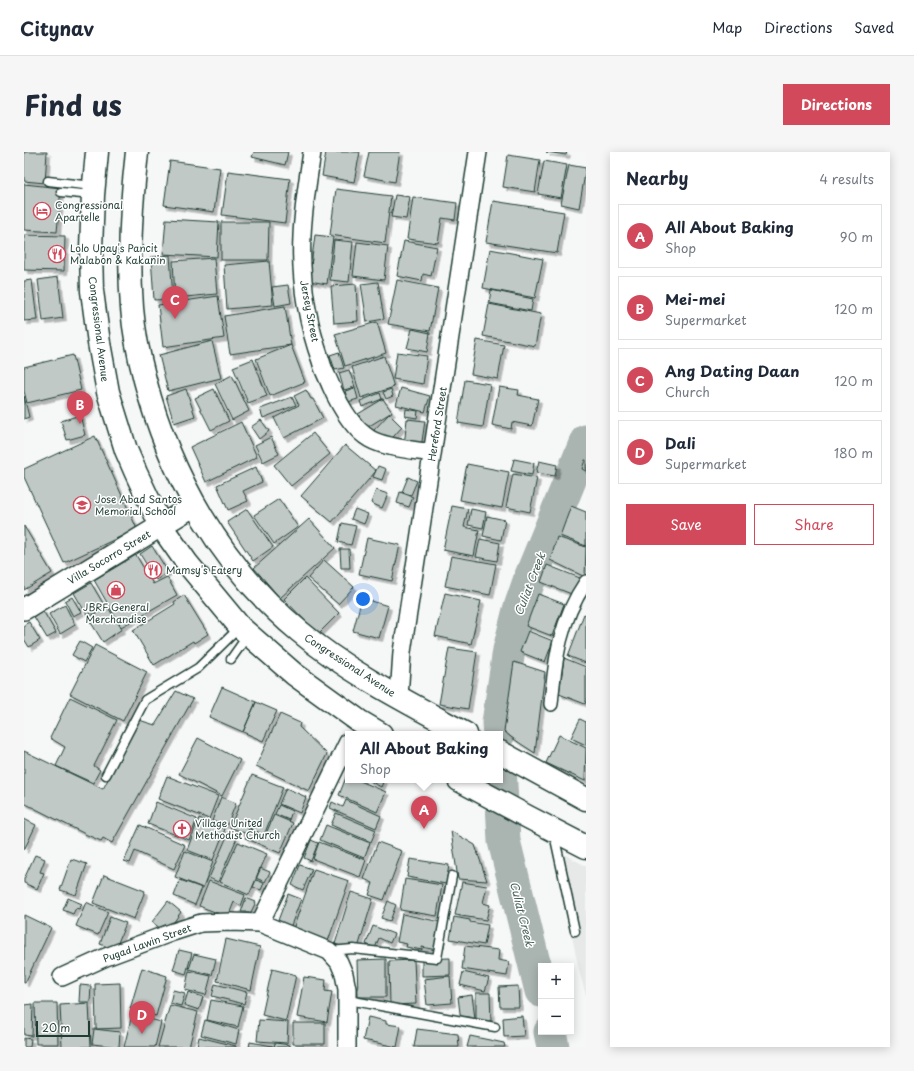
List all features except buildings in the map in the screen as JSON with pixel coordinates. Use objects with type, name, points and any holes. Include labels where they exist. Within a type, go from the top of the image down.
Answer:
[{"type":"main road","name":"Congressional Avenue","points":[[97,152],[93,191],[91,249],[92,291],[99,343],[108,392],[131,462],[161,526],[186,563],[244,631],[356,727],[370,731]]},
{"type":"main road","name":"Congressional Avenue","points":[[137,152],[132,199],[129,260],[132,310],[139,356],[152,406],[169,454],[195,505],[243,576],[271,606],[299,631],[358,673],[461,731]]},
{"type":"main road","points":[[503,754],[532,768],[586,799]]},
{"type":"main road","points":[[464,783],[528,818],[586,847]]},
{"type":"street","name":"Jersey Street","points":[[312,152],[302,236],[303,278],[311,327],[321,362],[336,397],[356,427],[370,439],[386,446],[432,452]]},
{"type":"street","name":"Hereford Street","points":[[399,697],[402,652],[478,152]]},
{"type":"street","name":"Villa Socorro Street","points":[[24,609],[195,505]]},
{"type":"street","points":[[551,704],[554,672],[560,638],[581,588],[586,582]]},
{"type":"street","points":[[260,923],[345,748]]},
{"type":"street","name":"Pugad Lawin Street","points":[[62,977],[106,957],[173,932],[201,924],[231,922],[260,923],[329,951]]},
{"type":"street","points":[[329,951],[338,962],[344,974],[347,989],[347,1047]]},
{"type":"lane","points":[[48,181],[93,191]]},
{"type":"lane","points":[[61,192],[93,191]]},
{"type":"lane","points":[[231,659],[244,631]]},
{"type":"lane","points":[[106,775],[146,700],[198,668],[244,631]]},
{"type":"lane","points":[[553,831],[575,931]]},
{"type":"lane","points":[[329,951],[353,949],[437,958],[452,876]]},
{"type":"lane","points":[[348,1000],[495,1027]]},
{"type":"shaded area","points":[[554,849],[586,866],[586,996],[579,970]]},
{"type":"waterway","name":"Culiat Creek","points":[[499,731],[498,723],[509,650],[519,610],[530,578],[586,441]]},
{"type":"waterway","name":"Culiat Creek","points":[[501,783],[504,841],[538,979]]},
{"type":"waterway","name":"Culiat Creek","points":[[551,1035],[553,1047]]},
{"type":"place","name":"Congressional Apartelle","points":[[42,211]]},
{"type":"place","name":"Lolo Upay's Pancit Malabon & Kakanin","points":[[57,254]]},
{"type":"place","name":"Ang Dating Daan","points":[[175,319]]},
{"type":"place","name":"Mei-mei","points":[[80,424]]},
{"type":"place","name":"Jose Abad Santos Memorial School","points":[[82,505]]},
{"type":"place","name":"Mamsy's Eatery","points":[[153,570]]},
{"type":"place","name":"JBRF General Merchandise","points":[[116,590]]},
{"type":"place","name":"Village United Methodist Church","points":[[182,829]]},
{"type":"place","name":"All About Baking","points":[[424,829]]},
{"type":"place","name":"Dali","points":[[142,1034]]}]
